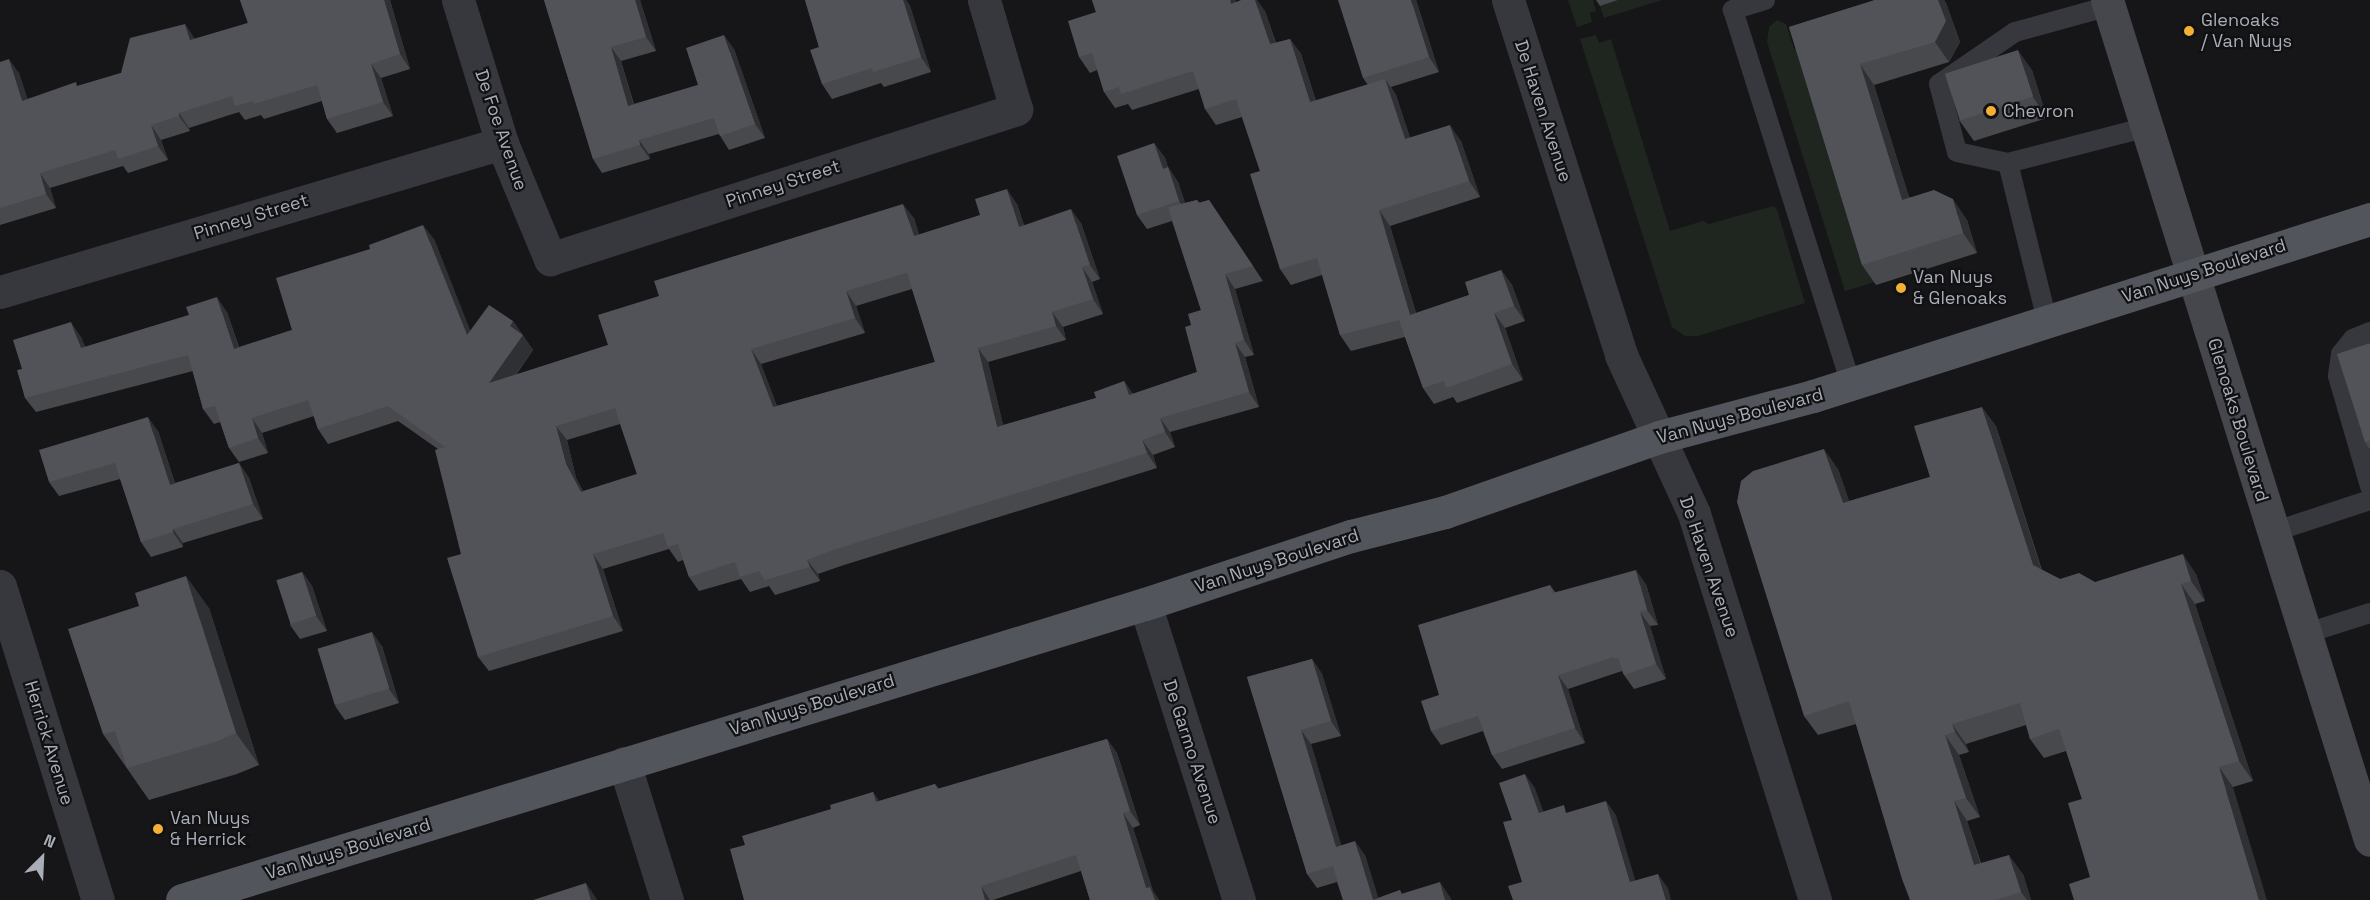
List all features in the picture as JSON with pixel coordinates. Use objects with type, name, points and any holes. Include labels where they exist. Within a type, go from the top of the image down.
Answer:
[{"type":"main road","name":"Glenoaks Boulevard","points":[[2108,3],[2370,840]]},
{"type":"main road","name":"Van Nuys Boulevard","points":[[182,900],[1145,603],[1351,536],[1445,512],[1659,437],[1851,384],[2193,273],[2370,219]]},
{"type":"street","name":"De Foe Avenue","points":[[458,0],[502,142],[550,259]]},
{"type":"street","name":"Pinney Street","points":[[550,259],[1016,109],[984,0]]},
{"type":"street","name":"De Haven Avenue","points":[[1508,0],[1621,355],[1695,514],[1815,900]]},
{"type":"street","name":"Pinney Street","points":[[0,292],[502,142]]},
{"type":"street","name":"Herrick Avenue","points":[[0,586],[98,900]]},
{"type":"street","name":"De Garmo Avenue","points":[[1145,603],[1239,900]]},
{"type":"street","points":[[624,763],[667,900]]},
{"type":"lane","points":[[1765,0],[1733,10],[1851,384]]},
{"type":"lane","points":[[2108,3],[2014,32],[1939,84],[1957,152],[2008,163],[2147,127]]},
{"type":"lane","points":[[2008,163],[2047,321]]},
{"type":"lane","points":[[2370,332],[2353,339],[2341,354],[2338,376],[2370,486]]},
{"type":"lane","points":[[2273,532],[2370,500]]},
{"type":"lane","points":[[2304,634],[2370,613]]},
{"type":"shaded area","points":[[1568,0],[1593,0],[1596,11],[1590,13],[1592,22],[1577,27]]},
{"type":"shaded area","points":[[1618,0],[1662,0],[1604,18],[1600,6]]},
{"type":"shaded area","points":[[1777,20],[1786,24],[1794,49],[1803,47],[1875,282],[1845,291],[1767,42],[1769,27]]},
{"type":"shaded area","points":[[1596,35],[1599,43],[1611,39],[1670,231],[1703,221],[1709,224],[1773,206],[1777,210],[1805,303],[1698,336],[1685,336],[1672,327],[1580,39]]},
{"type":"building","points":[[240,0],[384,0],[400,54],[371,64],[383,102],[327,119],[317,85],[254,104],[253,101],[235,106],[232,96],[179,113],[179,116],[151,125],[158,146],[118,159],[115,150],[40,173],[46,194],[0,208],[0,62],[9,59],[22,101],[76,82],[77,86],[121,73],[130,38],[185,24],[190,40],[248,23]]},
{"type":"building","points":[[544,0],[635,0],[646,37],[611,47],[628,106],[698,85],[686,48],[724,35],[755,124],[720,136],[714,118],[639,140],[640,145],[593,159]]},
{"type":"building","points":[[805,0],[903,0],[921,57],[873,72],[872,68],[822,84],[810,50],[819,47]]},
{"type":"building","points":[[1092,0],[1230,0],[1231,4],[1241,0],[1255,0],[1270,44],[1290,39],[1310,102],[1385,79],[1405,139],[1450,125],[1469,181],[1379,210],[1410,315],[1469,295],[1465,282],[1501,270],[1514,306],[1494,313],[1512,364],[1446,388],[1444,381],[1423,388],[1399,320],[1340,335],[1317,258],[1280,269],[1250,174],[1260,171],[1236,99],[1205,109],[1193,71],[1121,94],[1119,87],[1104,92],[1092,53],[1079,57],[1068,21],[1096,12]]},
{"type":"building","points":[[1338,0],[1411,0],[1429,57],[1363,78]]},
{"type":"building","points":[[1875,0],[1938,0],[1946,21],[1935,42],[1860,64],[1902,200],[1934,190],[1953,199],[1963,233],[1862,265],[1789,27]]},
{"type":"building","points":[[2018,50],[2033,97],[1960,120],[1945,74]]},
{"type":"building","points":[[1154,143],[1163,169],[1168,167],[1179,201],[1137,215],[1117,156]]},
{"type":"building","points":[[1007,189],[1019,227],[1071,209],[1090,265],[1082,267],[1093,299],[1052,312],[1056,326],[978,348],[997,427],[1096,398],[1094,392],[1124,381],[1129,395],[1197,372],[1185,327],[1191,325],[1188,314],[1201,310],[1168,207],[1197,200],[1198,203],[1209,200],[1253,266],[1225,274],[1244,340],[1235,343],[1249,392],[1160,418],[1165,432],[1142,440],[1147,453],[833,550],[807,560],[810,567],[765,580],[759,571],[740,577],[735,562],[689,577],[678,544],[668,547],[663,533],[593,554],[613,616],[478,657],[447,558],[461,554],[435,450],[445,447],[388,406],[318,429],[308,400],[252,418],[258,438],[229,448],[215,406],[203,409],[188,355],[25,398],[17,370],[22,369],[13,340],[71,322],[81,348],[189,315],[186,307],[217,297],[234,349],[292,330],[276,278],[370,249],[369,245],[423,225],[467,335],[489,305],[513,321],[510,326],[523,335],[489,383],[608,345],[598,315],[659,296],[654,281],[903,204],[914,236],[980,215],[975,199]],"holes":[[[907,273],[935,362],[773,407],[751,349],[855,318],[846,291]],[[615,408],[637,474],[581,492],[566,464],[556,426]]]},
{"type":"building","points":[[2370,343],[2370,440],[2365,442],[2337,354]]},
{"type":"building","points":[[1982,407],[2033,565],[2060,579],[2079,573],[2095,582],[2183,554],[2191,581],[2181,584],[2239,761],[2219,767],[2259,900],[2074,900],[2069,884],[2090,877],[2068,803],[2082,799],[2059,729],[2030,739],[2020,703],[1952,724],[1955,732],[1945,735],[1966,798],[1954,801],[1974,865],[2009,855],[2021,892],[1996,900],[1910,900],[1849,701],[1804,716],[1737,502],[1741,481],[1753,471],[1824,449],[1843,503],[1930,477],[1914,426]]},
{"type":"building","points":[[148,417],[170,485],[239,463],[253,504],[173,529],[173,532],[141,542],[115,463],[49,482],[39,450]]},
{"type":"building","points":[[1636,570],[1647,610],[1640,612],[1656,664],[1624,675],[1618,658],[1614,657],[1558,675],[1575,728],[1492,755],[1478,716],[1431,731],[1421,701],[1439,695],[1418,625],[1550,585],[1553,593]]},
{"type":"building","points":[[302,572],[316,616],[291,624],[276,580]]},
{"type":"building","points":[[186,576],[236,733],[215,742],[127,768],[115,731],[103,734],[68,629],[139,606],[135,593]]},
{"type":"building","points":[[372,632],[389,688],[335,705],[317,649]]},
{"type":"building","points":[[1312,659],[1331,721],[1301,730],[1336,847],[1355,841],[1373,900],[1343,900],[1333,866],[1307,874],[1247,677]]},
{"type":"building","points":[[1107,739],[1130,811],[1123,813],[1146,888],[1150,887],[1155,900],[1090,900],[1076,855],[981,886],[985,900],[744,900],[730,849],[745,845],[742,836],[831,809],[830,805],[873,792],[876,802],[935,784],[937,789]]},
{"type":"building","points":[[1525,774],[1539,813],[1564,805],[1566,813],[1606,801],[1630,882],[1658,874],[1666,900],[1513,900],[1508,886],[1522,882],[1503,822],[1512,820],[1499,783]]},
{"type":"building","points":[[1440,882],[1445,900],[1373,900],[1400,890],[1401,894]]},
{"type":"building","points":[[586,883],[591,900],[533,900]]},
{"type":"place","name":"Glenoaks / Van Nuys","points":[[2189,31]]},
{"type":"place","name":"Chevron","points":[[1991,111]]},
{"type":"place","name":"Van Nuys & Glenoaks","points":[[1901,288]]},
{"type":"place","name":"Van Nuys & Herrick","points":[[158,829]]}]
